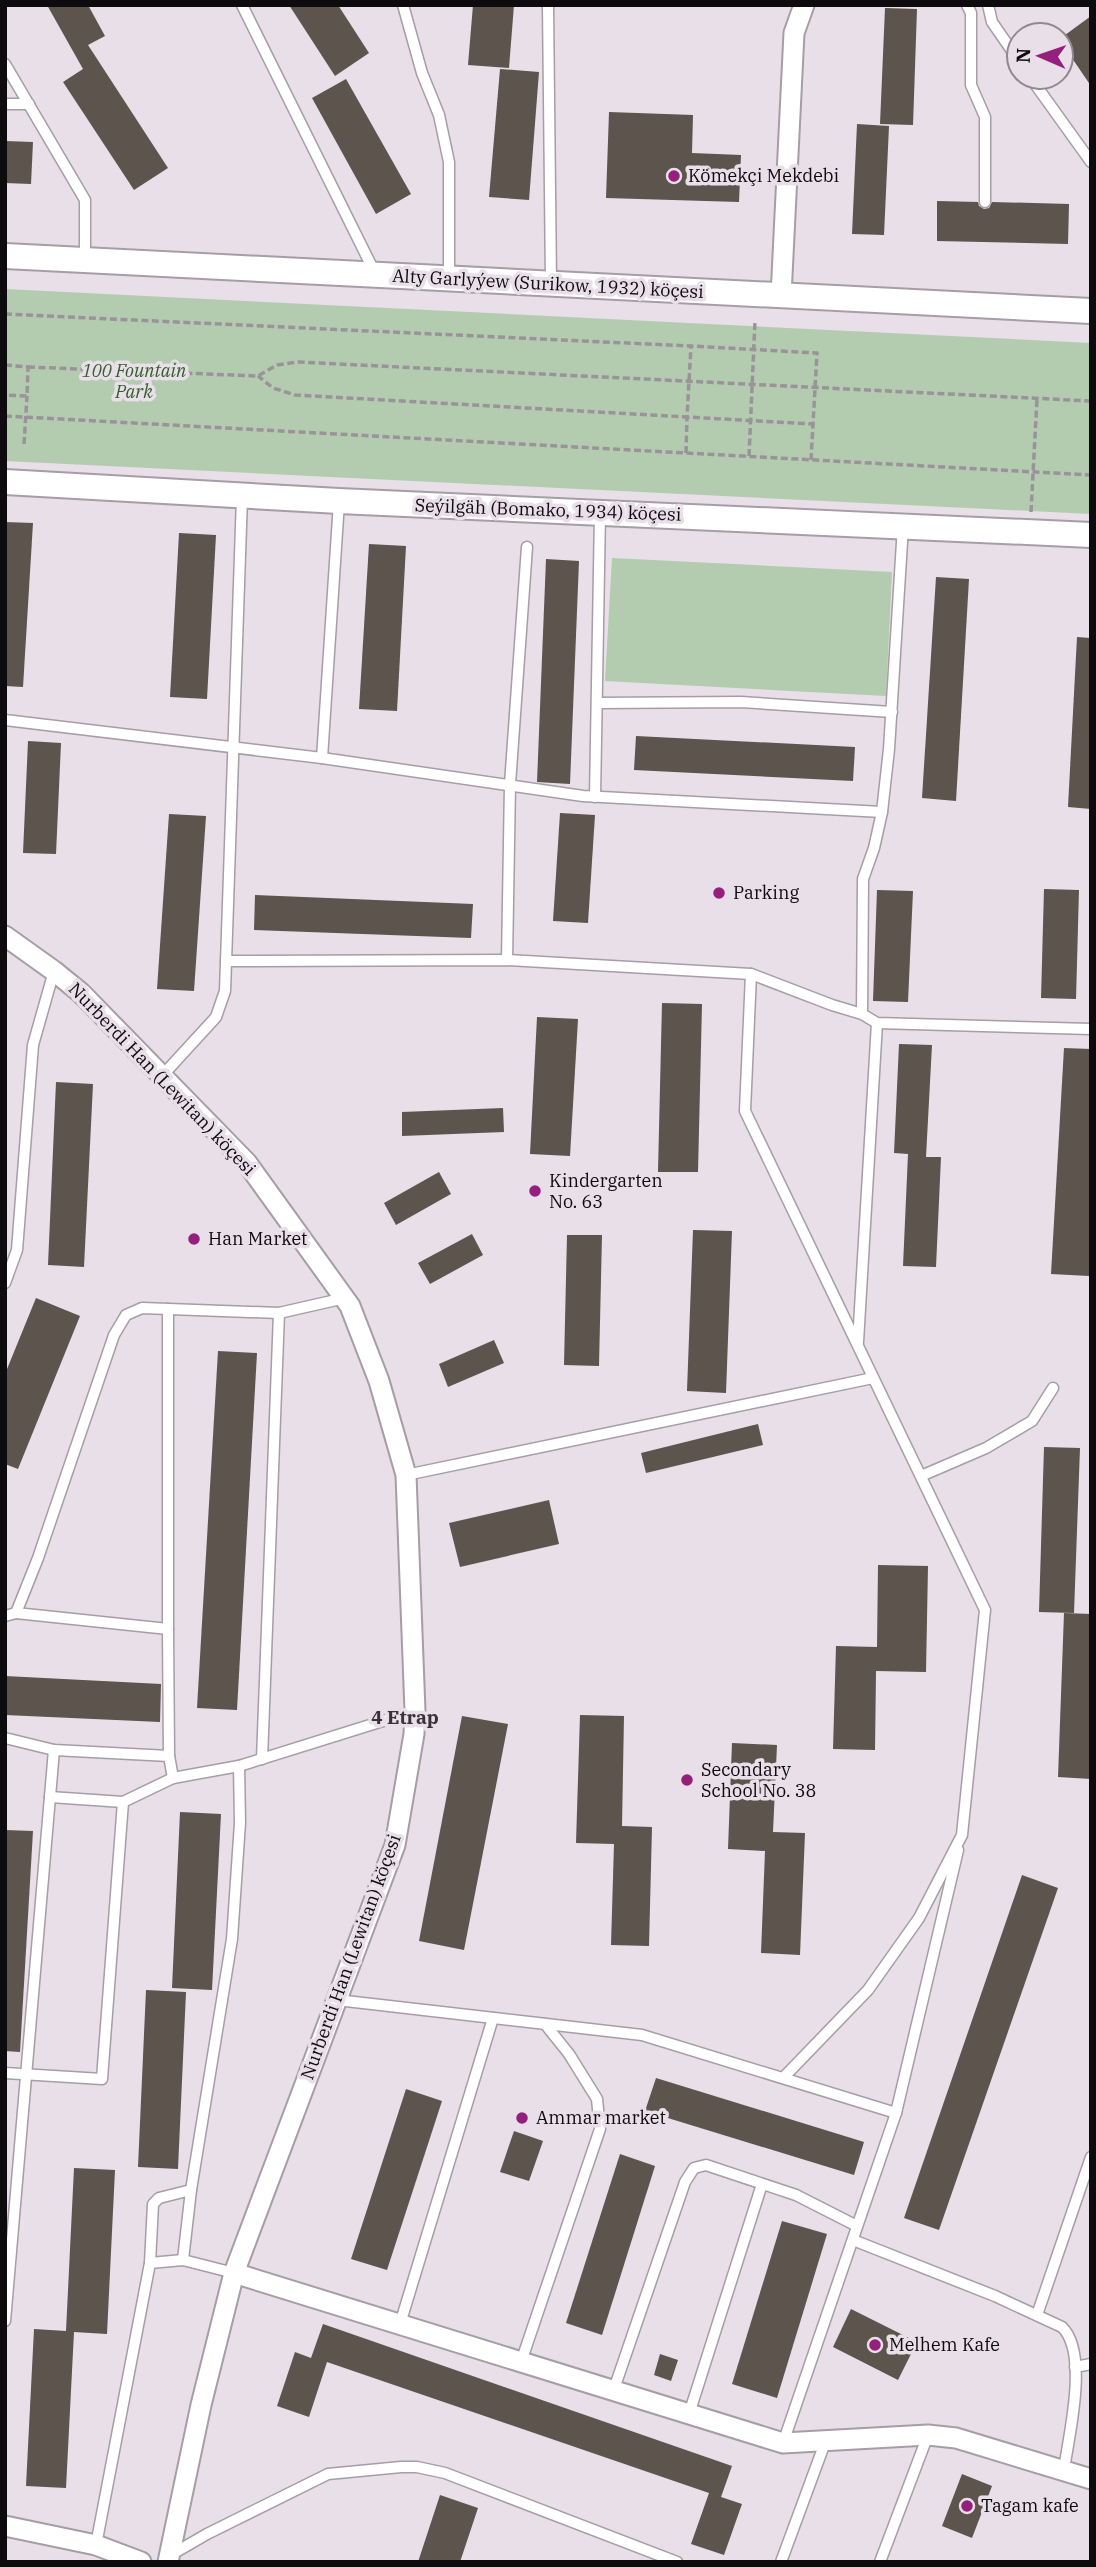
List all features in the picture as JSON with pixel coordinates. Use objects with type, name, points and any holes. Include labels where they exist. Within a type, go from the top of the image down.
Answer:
[{"type":"street","points":[[781,296],[794,33],[804,5]]},
{"type":"street","name":"Alty Garlyýew (Surikow, 1932) köçesi","points":[[5,256],[1091,311]]},
{"type":"street","name":"Seýilgäh (Bomako, 1934) köçesi","points":[[5,482],[339,502],[1091,535]]},
{"type":"street","name":"Nurberdi Han (Lewitan) köçesi","points":[[5,936],[81,993],[247,1163],[345,1298],[379,1381],[406,1475],[415,1712],[414,1734],[395,1845],[234,2273],[201,2404],[168,2559]]},
{"type":"street","points":[[234,2273],[783,2442],[928,2435],[956,2438],[1091,2479]]},
{"type":"street","points":[[5,2526],[96,2545],[141,2562]]},
{"type":"lane","points":[[242,5],[376,275]]},
{"type":"lane","points":[[403,5],[422,73],[439,116],[449,162],[449,278]]},
{"type":"lane","points":[[548,5],[551,284]]},
{"type":"lane","points":[[967,5],[971,13],[971,85],[985,117],[985,202]]},
{"type":"lane","points":[[988,5],[992,22],[1005,41]]},
{"type":"lane","points":[[5,64],[85,200],[85,260]]},
{"type":"lane","points":[[1040,91],[1091,162]]},
{"type":"lane","points":[[5,104],[29,104]]},
{"type":"lane","points":[[162,1076],[216,1017],[225,991],[242,495]]},
{"type":"lane","points":[[322,758],[339,502]]},
{"type":"lane","points":[[595,797],[600,513]]},
{"type":"lane","points":[[862,1014],[863,879],[882,812],[892,712],[903,526]]},
{"type":"lane","points":[[507,960],[510,784],[527,547]]},
{"type":"lane","points":[[597,703],[741,702],[892,712]]},
{"type":"lane","points":[[5,720],[322,758],[595,797],[882,812]]},
{"type":"lane","points":[[226,961],[507,960],[751,974],[832,1006],[862,1014],[877,1023],[1091,1029]]},
{"type":"lane","points":[[5,1283],[18,1250],[33,1045],[54,971]]},
{"type":"lane","points":[[751,974],[745,1111],[985,1610],[962,1835],[896,2113],[783,2442]]},
{"type":"lane","points":[[858,1342],[877,1023]]},
{"type":"lane","points":[[16,1613],[38,1558],[114,1335],[125,1315],[142,1308],[279,1313],[345,1298]]},
{"type":"lane","points":[[169,1309],[169,1756],[173,1778]]},
{"type":"lane","points":[[262,1759],[279,1313]]},
{"type":"lane","points":[[406,1475],[873,1378]]},
{"type":"lane","points":[[921,1476],[986,1448],[1032,1421],[1054,1388]]},
{"type":"lane","points":[[5,1616],[16,1613],[168,1629]]},
{"type":"lane","points":[[51,1797],[123,1802],[173,1778],[239,1766],[415,1712]]},
{"type":"lane","points":[[5,1738],[54,1750],[169,1756]]},
{"type":"lane","points":[[5,2321],[54,1750]]},
{"type":"lane","points":[[183,2260],[191,2190],[232,1939],[240,1823],[239,1766]]},
{"type":"lane","points":[[5,2073],[102,2079],[123,1802]]},
{"type":"lane","points":[[783,2078],[868,1990],[919,1918],[962,1835]]},
{"type":"lane","points":[[337,2000],[642,2035],[896,2113]]},
{"type":"lane","points":[[400,2324],[493,2018]]},
{"type":"lane","points":[[522,2362],[600,2129],[597,2099],[569,2054],[545,2024]]},
{"type":"lane","points":[[1037,2315],[1091,2157]]},
{"type":"lane","points":[[614,2389],[676,2207],[691,2171],[699,2165],[796,2195],[857,2226]]},
{"type":"lane","points":[[689,2414],[762,2184]]},
{"type":"lane","points":[[96,2545],[150,2263],[153,2204],[159,2198],[191,2190]]},
{"type":"lane","points":[[853,2240],[1037,2315],[1068,2332],[1074,2345],[1075,2390],[1063,2469]]},
{"type":"lane","points":[[150,2263],[196,2261],[234,2273]]},
{"type":"lane","points":[[1074,2367],[1091,2364]]},
{"type":"lane","points":[[880,2562],[928,2435]]},
{"type":"lane","points":[[781,2562],[827,2440]]},
{"type":"lane","points":[[168,2559],[207,2534],[328,2474],[417,2467],[445,2473],[677,2562]]},
{"type":"path","points":[[5,314],[817,353],[811,460]]},
{"type":"path","points":[[748,456],[755,321]]},
{"type":"path","points":[[686,453],[691,346]]},
{"type":"path","points":[[5,365],[258,376],[276,365],[298,362],[1091,401]]},
{"type":"path","points":[[24,444],[28,367]]},
{"type":"path","points":[[258,376],[273,388],[295,395],[813,424]]},
{"type":"path","points":[[5,395],[27,396]]},
{"type":"path","points":[[1030,515],[1037,399]]},
{"type":"path","points":[[5,416],[1091,475]]},
{"type":"green space","name":"100 Fountain Park","points":[[5,289],[1091,343],[1091,514],[5,461]]},
{"type":"green space","points":[[612,558],[892,572],[886,696],[605,681]]},
{"type":"building","points":[[47,5],[88,5],[105,36],[88,45],[168,168],[134,190],[63,82],[83,69]]},
{"type":"building","points":[[289,5],[338,5],[369,53],[335,76]]},
{"type":"building","points":[[473,5],[514,5],[509,68],[468,65]]},
{"type":"building","points":[[885,8],[917,9],[913,125],[880,124]]},
{"type":"building","points":[[1091,16],[1091,86],[1075,63],[1075,28]]},
{"type":"building","points":[[500,69],[539,72],[529,200],[489,197]]},
{"type":"building","points":[[346,79],[411,194],[376,214],[312,98]]},
{"type":"building","name":"Kömekçi Mekdebi","points":[[609,112],[693,115],[692,153],[741,155],[739,202],[606,198]]},
{"type":"building","points":[[857,124],[889,126],[884,235],[852,234]]},
{"type":"building","points":[[5,141],[33,142],[31,184],[5,183]]},
{"type":"building","points":[[937,201],[978,202],[984,209],[989,208],[992,202],[1069,204],[1068,244],[937,241]]},
{"type":"building","points":[[5,522],[33,523],[23,687],[5,686]]},
{"type":"building","points":[[179,533],[216,535],[207,699],[170,697]]},
{"type":"building","points":[[369,544],[406,546],[397,711],[359,709]]},
{"type":"building","points":[[546,559],[579,561],[570,784],[537,782]]},
{"type":"building","points":[[936,577],[969,579],[956,801],[922,798]]},
{"type":"building","points":[[1077,637],[1091,638],[1091,809],[1068,807]]},
{"type":"building","points":[[636,736],[855,747],[853,781],[634,770]]},
{"type":"building","points":[[28,741],[61,743],[56,854],[23,853]]},
{"type":"building","points":[[560,813],[595,815],[588,923],[553,921]]},
{"type":"building","points":[[169,814],[206,816],[194,991],[157,989]]},
{"type":"building","points":[[1044,889],[1079,890],[1076,999],[1041,998]]},
{"type":"building","points":[[877,890],[913,891],[908,1002],[873,1001]]},
{"type":"building","points":[[255,895],[473,904],[471,938],[254,930]]},
{"type":"building","points":[[662,1003],[702,1004],[698,1172],[658,1172]]},
{"type":"building","points":[[537,1017],[578,1019],[570,1156],[530,1154]]},
{"type":"building","points":[[899,1044],[932,1045],[926,1157],[941,1157],[936,1267],[903,1266],[908,1154],[894,1153]]},
{"type":"building","points":[[1064,1048],[1091,1049],[1089,1276],[1051,1274]]},
{"type":"building","points":[[56,1082],[93,1084],[84,1267],[48,1265]]},
{"type":"building","points":[[503,1108],[504,1132],[402,1136],[402,1112]]},
{"type":"building","points":[[439,1172],[451,1194],[396,1225],[384,1203]]},
{"type":"building","points":[[693,1230],[732,1231],[726,1393],[687,1391]]},
{"type":"building","points":[[472,1234],[483,1255],[430,1284],[418,1263]]},
{"type":"building","points":[[567,1235],[602,1235],[599,1366],[564,1365]]},
{"type":"building","points":[[36,1298],[80,1316],[18,1469],[5,1464],[5,1374]]},
{"type":"building","points":[[494,1340],[504,1363],[448,1387],[439,1364]]},
{"type":"building","points":[[218,1351],[257,1353],[237,1710],[197,1708]]},
{"type":"building","points":[[758,1424],[763,1445],[646,1473],[641,1453]]},
{"type":"building","points":[[1044,1447],[1080,1448],[1074,1613],[1039,1612]]},
{"type":"building","points":[[549,1500],[559,1544],[460,1567],[449,1523]]},
{"type":"building","points":[[878,1565],[928,1566],[926,1672],[876,1671],[875,1750],[833,1749],[836,1646],[877,1647]]},
{"type":"building","points":[[1064,1613],[1091,1614],[1091,1779],[1058,1777]]},
{"type":"building","points":[[5,1676],[161,1684],[160,1722],[5,1715]]},
{"type":"building","points":[[580,1715],[624,1716],[622,1826],[652,1827],[649,1946],[611,1945],[614,1844],[576,1843]]},
{"type":"building","points":[[462,1716],[508,1724],[464,1950],[419,1941]]},
{"type":"building","points":[[732,1743],[777,1745],[773,1832],[805,1833],[800,1955],[761,1953],[765,1851],[728,1849]]},
{"type":"building","points":[[180,1812],[221,1814],[212,1990],[172,1988]]},
{"type":"building","points":[[5,1830],[33,1831],[20,2052],[5,2051]]},
{"type":"building","points":[[1022,1875],[1058,1888],[939,2230],[904,2218]]},
{"type":"building","points":[[146,1990],[186,1992],[178,2169],[138,2167]]},
{"type":"building","points":[[656,2078],[864,2142],[854,2175],[645,2111]]},
{"type":"building","points":[[406,2089],[442,2101],[387,2270],[351,2259]]},
{"type":"building","points":[[514,2131],[543,2141],[529,2181],[500,2172]]},
{"type":"building","points":[[620,2154],[655,2166],[602,2335],[566,2323]]},
{"type":"building","points":[[74,2168],[115,2170],[107,2334],[74,2332],[66,2488],[26,2486],[34,2329],[66,2331]]},
{"type":"building","points":[[782,2221],[827,2234],[777,2398],[732,2384]]},
{"type":"building","name":"Melhem Kafe","points":[[851,2309],[917,2342],[898,2380],[833,2347]]},
{"type":"building","points":[[323,2324],[732,2466],[721,2497],[742,2504],[724,2555],[691,2544],[709,2493],[327,2362],[309,2417],[277,2406],[295,2352],[311,2358]]},
{"type":"building","points":[[660,2354],[678,2360],[671,2381],[654,2375]]},
{"type":"building","name":"Tagam kafe","points":[[962,2474],[992,2486],[972,2538],[942,2526]]},
{"type":"building","points":[[440,2495],[478,2508],[460,2562],[418,2562]]},
{"type":"place","name":"Kömekçi Mekdebi","points":[[674,176]]},
{"type":"place","name":"Parking","points":[[719,893]]},
{"type":"place","name":"Kindergarten No. 63","points":[[535,1191]]},
{"type":"place","name":"Han Market","points":[[194,1239]]},
{"type":"place","name":"Secondary School No. 38","points":[[687,1780]]},
{"type":"place","name":"Ammar market","points":[[522,2118]]},
{"type":"place","name":"Melhem Kafe","points":[[875,2345]]},
{"type":"place","name":"Tagam kafe","points":[[967,2506]]},
{"type":"district","name":"4 Etrap","points":[[405,1717]]}]
